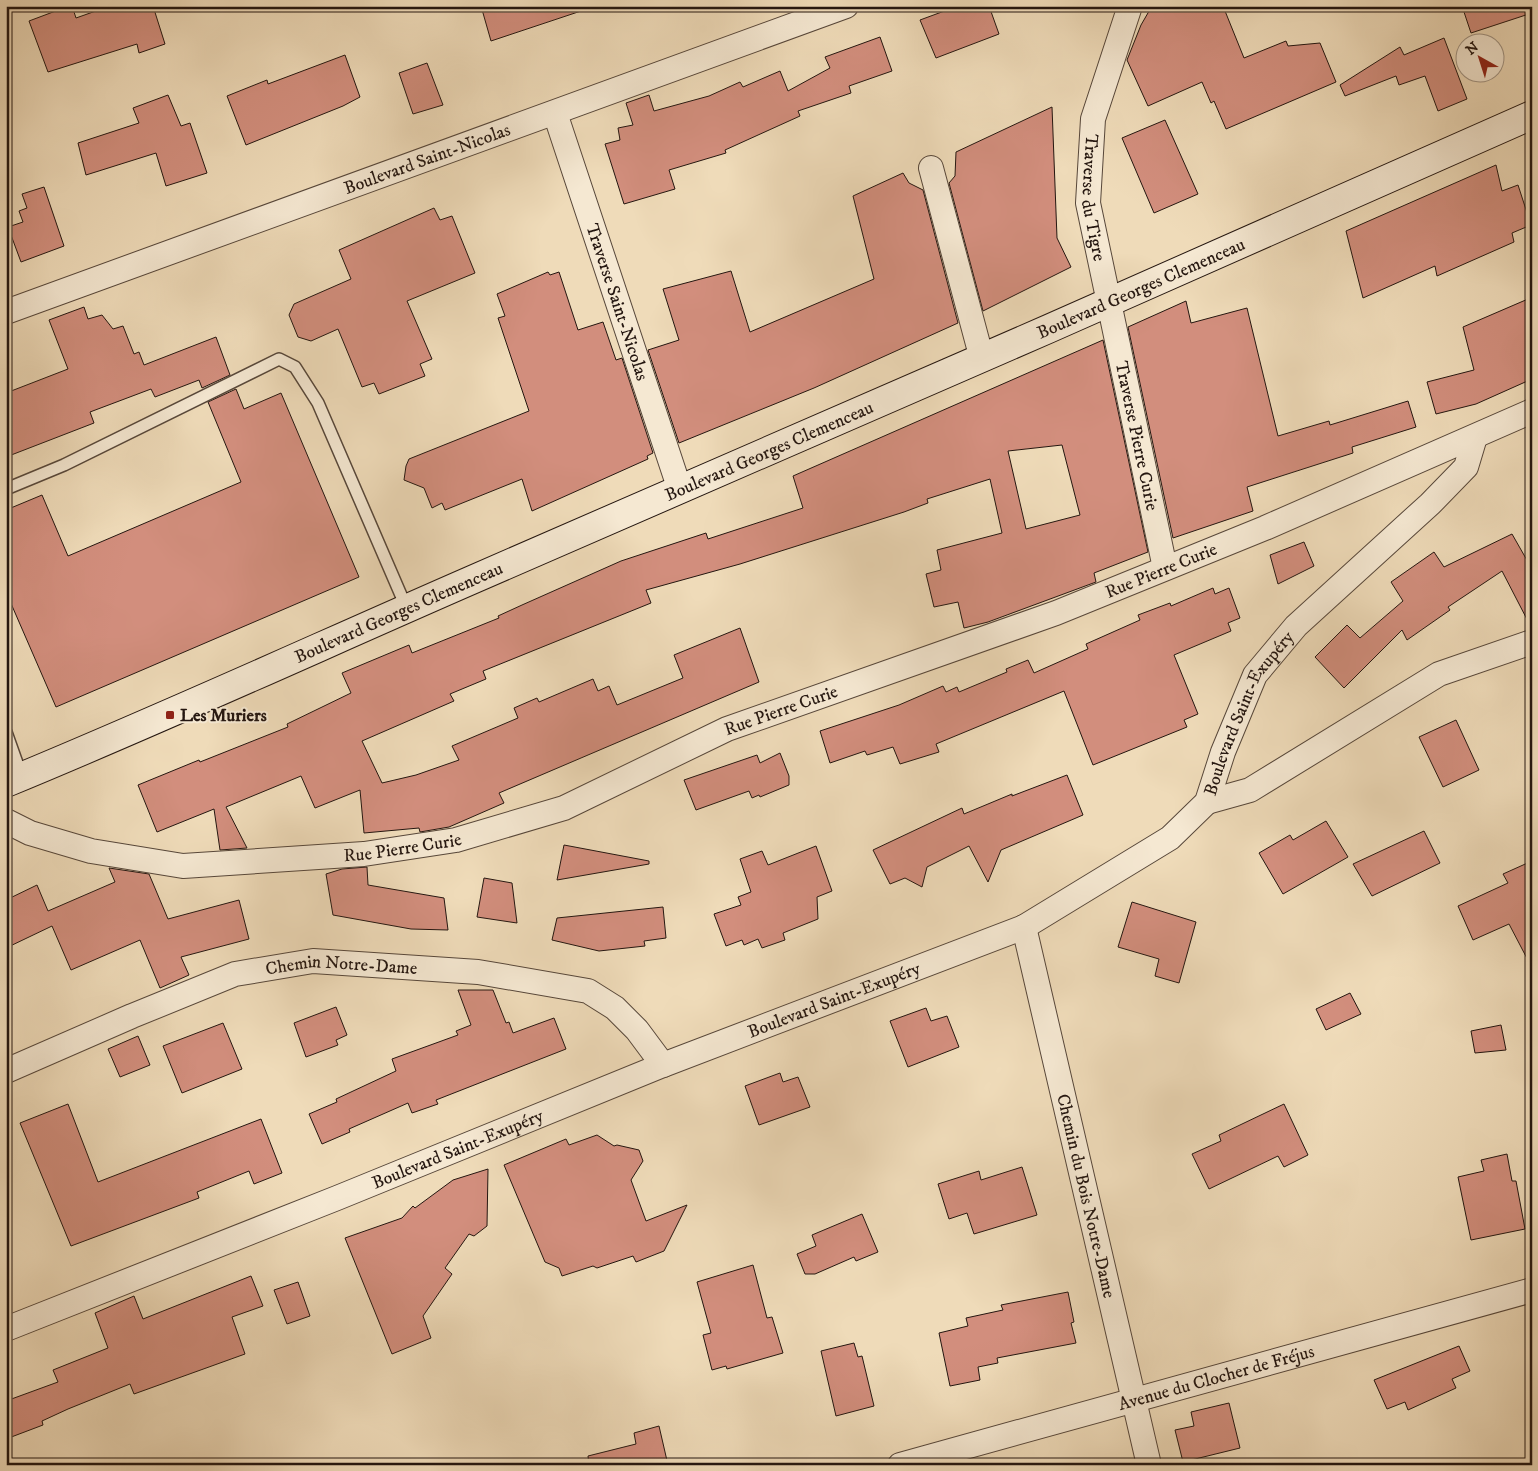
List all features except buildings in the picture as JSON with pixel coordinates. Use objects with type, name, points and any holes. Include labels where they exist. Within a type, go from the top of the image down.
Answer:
[{"type":"street","name":"Boulevard Saint-Nicolas","points":[[6,312],[846,6]]},
{"type":"street","name":"Traverse du Tigre","points":[[1109,303],[1088,203],[1092,119],[1130,6]]},
{"type":"street","name":"Traverse Saint-Nicolas","points":[[555,113],[680,490]]},
{"type":"street","name":"Boulevard Georges Clemenceau","points":[[14,780],[170,715],[407,608],[982,359],[1532,114]]},
{"type":"street","points":[[931,168],[982,359]]},
{"type":"street","name":"Traverse Pierre Curie","points":[[1109,303],[1165,568]]},
{"type":"street","name":"Rue Pierre Curie","points":[[6,821],[30,833],[91,851],[183,866],[364,854],[456,840],[564,808],[727,729],[1056,613],[1475,437],[1532,411]]},
{"type":"street","name":"Boulevard Saint-Exupéry","points":[[6,1328],[337,1198],[663,1065],[1024,927],[1170,838],[1208,802],[1223,752],[1255,675],[1296,626],[1430,504],[1466,467],[1475,437]]},
{"type":"street","points":[[1208,802],[1250,790],[1438,674],[1532,642]]},
{"type":"street","name":"Chemin du Bois Notre-Dame","points":[[1024,927],[1149,1465]]},
{"type":"street","name":"Chemin Notre-Dame","points":[[6,1071],[235,974],[313,962],[478,972],[588,991],[615,1008],[637,1030],[663,1065]]},
{"type":"street","name":"Avenue du Clocher de Fréjus","points":[[900,1465],[1532,1290]]},
{"type":"lane","points":[[6,489],[64,465],[279,360],[295,367],[318,403],[407,608]]},
{"type":"lane","points":[[6,732],[14,780]]},
{"type":"place","name":"Les Muriers","points":[[170,715]]}]
